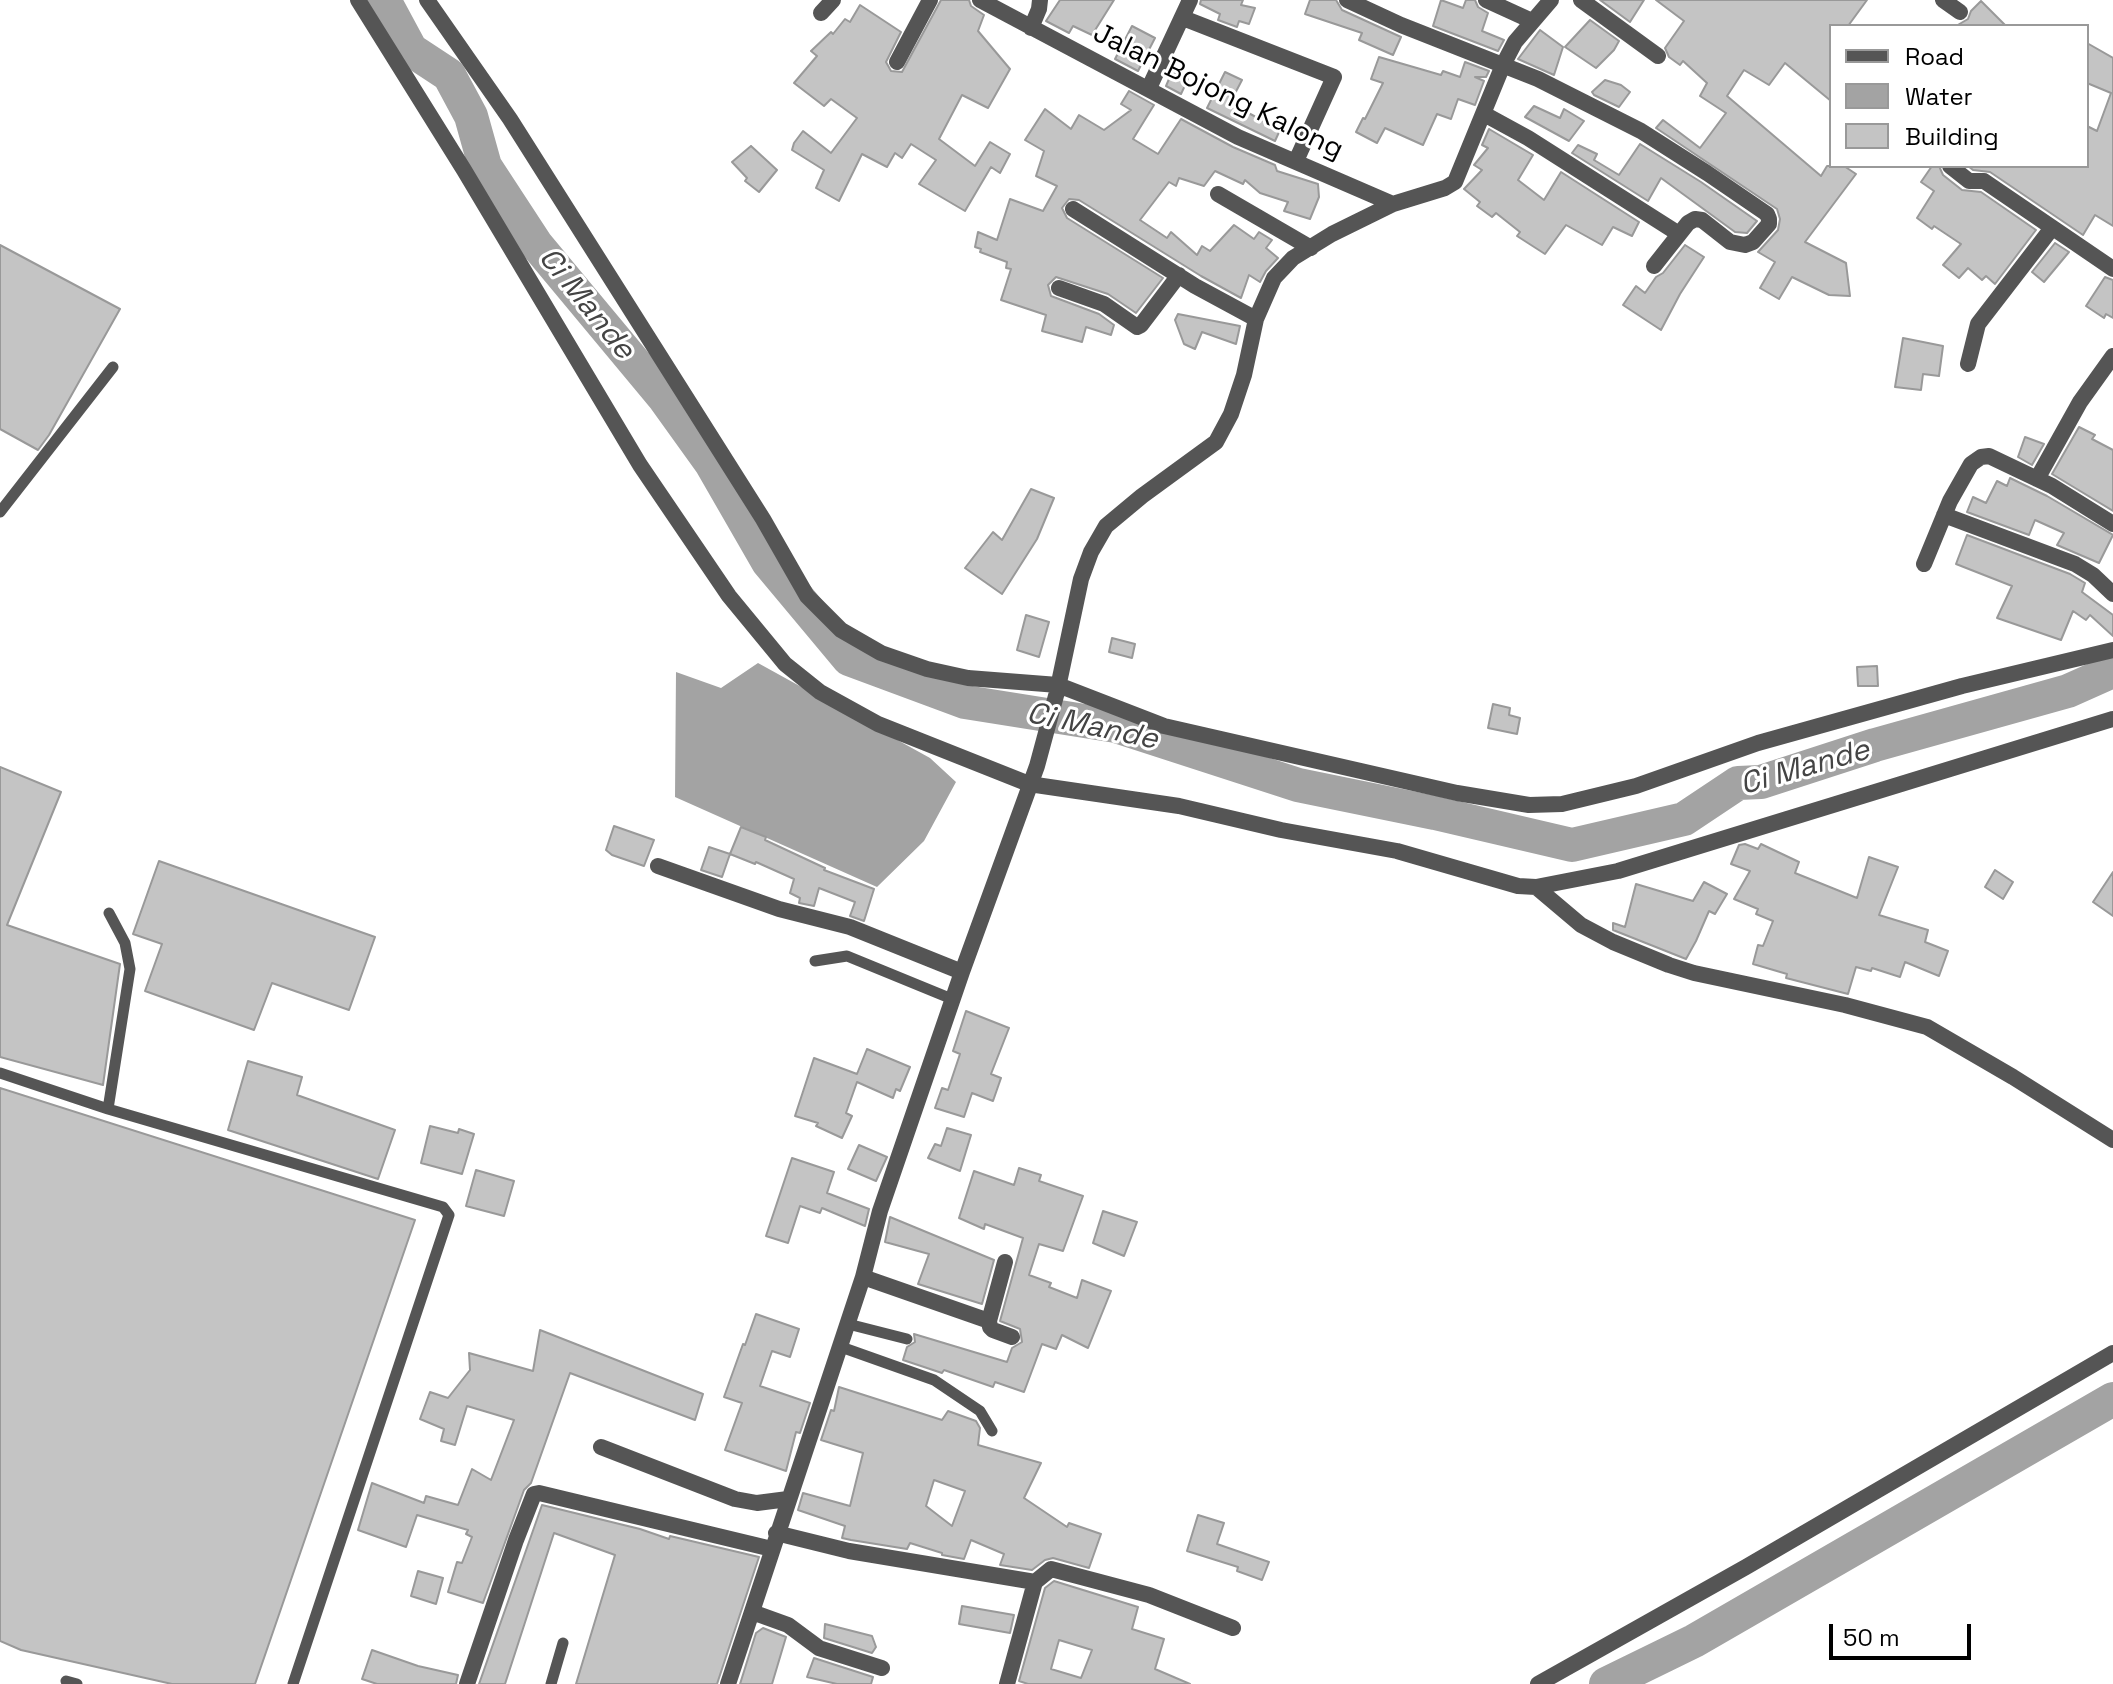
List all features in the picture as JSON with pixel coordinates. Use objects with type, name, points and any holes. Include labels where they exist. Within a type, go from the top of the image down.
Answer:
[{"type":"street","points":[[358,0],[464,170],[640,465],[729,596],[785,664],[820,692],[878,724],[1029,784],[1179,806],[1281,830],[1397,851],[1510,884],[1536,887],[1618,871],[2113,719]]},
{"type":"street","points":[[427,0],[510,119],[763,519],[807,596],[841,630],[881,653],[968,678],[1057,689],[1164,726],[1457,793],[1529,805],[1562,804],[1636,786],[1758,743],[1962,686],[2113,650]]},
{"type":"street","points":[[897,62],[930,0]]},
{"type":"street","name":"Jalan Bojong Kalong","points":[[980,0],[1238,137],[1393,204]]},
{"type":"street","points":[[1031,28],[1040,0]]},
{"type":"street","points":[[1149,88],[1190,0]]},
{"type":"street","points":[[1347,0],[1401,25],[1538,79],[1641,131],[1767,214],[1769,224],[1753,242],[1745,245],[1730,242],[1702,220],[1695,219],[1654,266]]},
{"type":"street","points":[[1486,0],[1532,21]]},
{"type":"street","points":[[728,1684],[841,1347],[880,1211],[952,999],[1037,766],[1081,579],[1091,552],[1106,526],[1216,442],[1231,414],[1244,375],[1256,319],[1274,278],[1293,258],[1332,234],[1393,204],[1455,182],[1515,42],[1551,0]]},
{"type":"street","points":[[1581,0],[1658,56]]},
{"type":"street","points":[[1943,0],[1960,12]]},
{"type":"street","points":[[1183,18],[1334,77],[1296,161]]},
{"type":"street","points":[[1484,114],[1528,138],[1679,234]]},
{"type":"street","points":[[1953,168],[1969,181],[1984,181],[2113,269]]},
{"type":"street","points":[[1218,194],[1311,248]]},
{"type":"street","points":[[1073,209],[1256,319]]},
{"type":"street","points":[[1968,364],[1978,324],[2052,228]]},
{"type":"street","points":[[1059,288],[1104,304],[1137,327],[1179,275]]},
{"type":"street","points":[[2037,479],[2080,402],[2113,356]]},
{"type":"street","points":[[1924,564],[1944,515],[1975,459],[1989,456],[2037,479],[2113,524]]},
{"type":"street","points":[[1944,515],[2064,559],[2093,575],[2113,594]]},
{"type":"street","points":[[658,866],[779,909],[850,927],[962,972]]},
{"type":"street","points":[[1536,887],[1581,925],[1669,965],[1927,1027],[2113,1140]]},
{"type":"street","points":[[1005,1262],[989,1321],[993,1330],[1012,1337]]},
{"type":"street","points":[[863,1277],[989,1321]]},
{"type":"street","points":[[1538,1684],[2113,1353]]},
{"type":"street","points":[[601,1447],[735,1499],[757,1503],[788,1499]]},
{"type":"street","points":[[467,1684],[516,1540],[534,1494],[539,1493],[774,1541],[1035,1582]]},
{"type":"street","points":[[1009,1683],[1035,1582],[1048,1570],[1054,1569],[1149,1595],[1233,1628]]},
{"type":"street","points":[[752,1612],[788,1625],[819,1648],[882,1668]]},
{"type":"lane","points":[[0,512],[113,367]]},
{"type":"lane","points":[[108,1109],[130,969],[125,943],[109,913]]},
{"type":"lane","points":[[815,961],[847,956],[952,999]]},
{"type":"lane","points":[[0,1073],[108,1109],[443,1207],[449,1215],[293,1684]]},
{"type":"lane","points":[[848,1324],[907,1339]]},
{"type":"lane","points":[[841,1347],[934,1380],[980,1411],[992,1431]]},
{"type":"lane","points":[[551,1684],[563,1643]]},
{"type":"water","points":[[758,663],[930,758],[956,782],[924,841],[877,887],[675,797],[676,672],[721,688]]},
{"type":"building","points":[[941,0],[969,0],[971,6],[984,15],[978,31],[1010,69],[988,108],[962,95],[939,139],[975,166],[990,142],[1010,154],[1000,173],[991,167],[965,211],[919,184],[936,160],[911,144],[902,158],[895,153],[887,167],[862,154],[839,201],[816,188],[824,170],[792,150],[794,143],[803,131],[831,153],[857,118],[831,99],[824,106],[794,83],[817,56],[811,51],[831,32],[833,34],[845,19],[850,22],[860,5],[901,32],[886,62],[891,71],[902,72]]},
{"type":"building","points":[[1060,0],[1114,0],[1092,35],[1073,26],[1069,33],[1046,21]]},
{"type":"building","points":[[1201,0],[1243,0],[1241,5],[1255,8],[1249,24],[1239,21],[1237,27],[1218,20],[1220,14],[1200,4]]},
{"type":"building","points":[[1310,0],[1336,0],[1342,10],[1401,37],[1393,55],[1359,40],[1362,33],[1305,14]]},
{"type":"building","points":[[1441,0],[1463,8],[1466,0],[1475,0],[1478,7],[1488,13],[1482,31],[1504,40],[1498,51],[1433,26]]},
{"type":"building","points":[[1600,0],[1644,0],[1630,22]]},
{"type":"building","points":[[1656,0],[1867,0],[1849,24],[1829,24],[1829,99],[1785,63],[1769,85],[1744,70],[1727,96],[1821,176],[1827,166],[1847,168],[1856,174],[1805,242],[1846,263],[1850,296],[1829,295],[1792,277],[1779,299],[1760,288],[1775,262],[1758,252],[1778,230],[1780,219],[1777,209],[1656,128],[1663,120],[1700,148],[1726,113],[1700,96],[1707,83],[1683,61],[1680,65],[1669,57],[1665,48],[1684,21]]},
{"type":"building","points":[[1981,1],[2004,24],[1959,24],[1968,19]]},
{"type":"building","points":[[1590,20],[1619,41],[1596,68],[1565,47]]},
{"type":"building","points":[[1132,26],[1155,38],[1138,71],[1115,59]]},
{"type":"building","points":[[1540,30],[1563,47],[1554,75],[1518,59]]},
{"type":"building","points":[[2089,44],[2113,58],[2113,226],[2095,215],[2083,235],[1990,172],[1970,168],[2089,168],[2089,127],[2097,131],[2111,93],[2089,84]]},
{"type":"building","points":[[1379,57],[1441,75],[1443,71],[1460,77],[1465,62],[1489,71],[1486,77],[1475,77],[1484,81],[1475,105],[1458,99],[1451,119],[1437,114],[1423,145],[1385,128],[1377,143],[1356,132],[1383,83],[1371,79]]},
{"type":"building","points":[[1172,72],[1188,79],[1181,94],[1166,86]]},
{"type":"building","points":[[1225,72],[1242,80],[1230,103],[1280,130],[1275,141],[1207,108]]},
{"type":"building","points":[[1605,80],[1621,85],[1630,92],[1619,107],[1592,92]]},
{"type":"building","points":[[1129,91],[1154,105],[1133,139],[1158,154],[1181,119],[1275,165],[1277,171],[1318,184],[1319,197],[1310,219],[1284,211],[1288,202],[1260,193],[1245,180],[1243,184],[1215,171],[1204,186],[1179,178],[1176,186],[1169,182],[1140,220],[1167,238],[1171,232],[1197,255],[1202,246],[1210,251],[1234,225],[1254,239],[1259,232],[1272,240],[1266,248],[1278,258],[1260,282],[1249,275],[1241,298],[1079,200],[1069,199],[1062,208],[1067,218],[1163,278],[1136,313],[1108,294],[1056,277],[1048,285],[1051,296],[1099,314],[1114,325],[1111,335],[1086,327],[1082,342],[1042,331],[1046,315],[1001,300],[1011,269],[1006,268],[1007,262],[980,252],[981,249],[975,247],[978,232],[997,240],[1010,199],[1043,211],[1057,186],[1036,176],[1044,151],[1025,140],[1045,109],[1071,129],[1079,115],[1104,130],[1131,110],[1121,104]]},
{"type":"building","points":[[1534,106],[1560,118],[1564,109],[1584,121],[1569,141],[1525,117]]},
{"type":"building","points":[[1489,129],[1533,155],[1518,180],[1544,200],[1561,172],[1639,222],[1632,236],[1613,227],[1602,245],[1566,225],[1545,254],[1517,236],[1520,232],[1496,213],[1492,217],[1477,206],[1480,202],[1464,189],[1482,170],[1474,165],[1488,148],[1482,145]]},
{"type":"building","points":[[1640,144],[1757,221],[1747,233],[1735,232],[1661,178],[1648,201],[1572,153],[1578,145],[1597,154],[1594,160],[1619,175]]},
{"type":"building","points":[[751,146],[777,170],[759,192],[745,181],[747,178],[732,162]]},
{"type":"building","points":[[1931,168],[1940,168],[1943,175],[1962,190],[1981,192],[2036,230],[1995,284],[1986,276],[1982,280],[1968,268],[1959,278],[1943,265],[1961,244],[1917,218],[1934,191],[1921,182]]},
{"type":"building","points":[[2055,243],[2069,252],[2044,282],[2032,272]]},
{"type":"building","points":[[0,245],[120,309],[38,450],[0,429]]},
{"type":"building","points":[[1685,245],[1704,257],[1661,330],[1623,305],[1636,286],[1645,293]]},
{"type":"building","points":[[2105,277],[2113,280],[2113,318],[2106,314],[2104,318],[2086,306]]},
{"type":"building","points":[[1178,314],[1240,326],[1236,344],[1202,332],[1195,349],[1184,344],[1175,320]]},
{"type":"building","points":[[1903,338],[1943,346],[1939,376],[1923,374],[1921,390],[1895,387]]},
{"type":"building","points":[[2079,427],[2095,435],[2092,439],[2113,450],[2113,511],[2052,474]]},
{"type":"building","points":[[2025,437],[2044,444],[2032,465],[2018,457]]},
{"type":"building","points":[[2010,478],[2113,535],[2099,563],[2057,545],[2064,533],[2035,520],[2029,535],[1967,512],[1973,497],[1986,503],[1997,481],[2007,486]]},
{"type":"building","points":[[1031,489],[1054,498],[1037,539],[1002,594],[965,568],[993,532],[1002,540]]},
{"type":"building","points":[[1967,535],[2070,574],[2085,583],[2082,592],[2113,615],[2113,636],[2090,615],[2086,620],[2073,611],[2061,640],[1997,618],[2012,586],[1956,564]]},
{"type":"building","points":[[1026,615],[1049,622],[1039,657],[1017,650]]},
{"type":"building","points":[[1112,638],[1135,644],[1132,658],[1109,652]]},
{"type":"building","points":[[1877,666],[1878,686],[1858,686],[1857,667]]},
{"type":"building","points":[[1493,704],[1510,708],[1509,715],[1520,718],[1517,734],[1488,728]]},
{"type":"building","points":[[0,767],[61,792],[7,925],[120,964],[103,1085],[0,1057]]},
{"type":"building","points":[[614,826],[654,840],[644,866],[606,850]]},
{"type":"building","points":[[741,827],[766,837],[765,840],[824,870],[874,889],[864,921],[850,916],[855,902],[819,888],[814,906],[799,903],[800,898],[790,893],[794,879],[730,854]]},
{"type":"building","points":[[1761,844],[1799,862],[1795,873],[1857,898],[1869,857],[1898,867],[1879,915],[1928,930],[1925,942],[1948,951],[1939,976],[1905,962],[1900,977],[1872,968],[1871,971],[1856,967],[1848,994],[1786,978],[1787,974],[1753,964],[1758,945],[1763,946],[1773,921],[1756,914],[1758,909],[1734,899],[1750,871],[1731,864],[1739,845],[1758,849]]},
{"type":"building","points":[[709,847],[730,854],[722,877],[701,870]]},
{"type":"building","points":[[159,861],[375,937],[349,1010],[272,983],[254,1030],[145,991],[162,944],[133,934]]},
{"type":"building","points":[[1995,870],[2013,882],[2003,899],[1985,887]]},
{"type":"building","points":[[2113,872],[2113,916],[2093,902]]},
{"type":"building","points":[[1704,882],[1727,894],[1715,914],[1709,911],[1686,959],[1613,930],[1613,923],[1625,927],[1636,884],[1693,901]]},
{"type":"building","points":[[966,1011],[1009,1028],[991,1074],[1001,1078],[993,1101],[972,1093],[964,1117],[935,1108],[942,1088],[948,1090],[960,1054],[953,1051]]},
{"type":"building","points":[[867,1049],[910,1067],[900,1091],[896,1089],[893,1098],[857,1082],[846,1113],[852,1116],[842,1138],[816,1126],[818,1123],[795,1116],[814,1058],[857,1074]]},
{"type":"building","points":[[248,1061],[302,1077],[297,1095],[395,1130],[378,1179],[228,1130]]},
{"type":"building","points":[[0,1088],[415,1220],[255,1684],[172,1684],[21,1650],[0,1641]]},
{"type":"building","points":[[430,1126],[474,1134],[462,1174],[421,1163]]},
{"type":"building","points":[[947,1128],[971,1135],[960,1171],[928,1158],[935,1144],[941,1146]]},
{"type":"building","points":[[859,1145],[887,1157],[876,1181],[848,1169]]},
{"type":"building","points":[[792,1158],[834,1172],[827,1193],[869,1209],[865,1226],[822,1208],[820,1213],[800,1206],[788,1243],[766,1236]]},
{"type":"building","points":[[1019,1168],[1041,1175],[1039,1181],[1083,1196],[1063,1251],[1039,1244],[1029,1275],[1077,1298],[1082,1280],[1111,1291],[1088,1348],[1062,1335],[1056,1349],[1042,1344],[1024,1392],[995,1382],[993,1387],[903,1360],[907,1347],[915,1342],[914,1334],[1007,1362],[1012,1348],[1022,1342],[1020,1329],[1000,1321],[1023,1238],[985,1224],[984,1229],[959,1218],[974,1171],[1014,1185]]},
{"type":"building","points":[[476,1170],[514,1181],[504,1216],[466,1206]]},
{"type":"building","points":[[1103,1211],[1137,1222],[1124,1256],[1093,1243]]},
{"type":"building","points":[[890,1217],[994,1260],[982,1304],[918,1284],[929,1254],[885,1242]]},
{"type":"building","points":[[756,1314],[799,1329],[790,1357],[772,1351],[760,1386],[810,1403],[800,1433],[796,1432],[786,1471],[725,1450],[742,1403],[724,1397]]},
{"type":"building","points":[[540,1330],[703,1394],[695,1420],[570,1373],[531,1483],[524,1490],[483,1603],[448,1592],[457,1562],[462,1563],[472,1537],[466,1534],[468,1530],[417,1515],[406,1547],[358,1530],[372,1483],[424,1503],[426,1496],[458,1505],[472,1469],[491,1480],[514,1420],[467,1406],[455,1445],[441,1441],[444,1429],[420,1419],[430,1392],[448,1398],[470,1370],[469,1353],[533,1371]]},
{"type":"building","points":[[839,1387],[942,1420],[948,1411],[976,1421],[980,1428],[978,1445],[1041,1463],[1024,1498],[1067,1527],[1069,1523],[1101,1534],[1089,1568],[1053,1558],[1032,1570],[1000,1565],[1004,1554],[971,1540],[964,1559],[942,1555],[910,1543],[907,1549],[842,1538],[845,1526],[798,1510],[803,1493],[850,1506],[863,1453],[821,1440],[831,1410],[834,1411]],"holes":[[[934,1480],[965,1491],[952,1526],[926,1506]]]},
{"type":"building","points":[[542,1505],[669,1539],[670,1536],[759,1557],[717,1684],[576,1684],[615,1555],[554,1533],[505,1684],[479,1684]]},
{"type":"building","points":[[1198,1515],[1224,1523],[1217,1544],[1269,1562],[1262,1580],[1237,1571],[1238,1567],[1187,1551]]},
{"type":"building","points":[[418,1571],[443,1578],[436,1604],[411,1596]]},
{"type":"building","points":[[1054,1581],[1138,1607],[1132,1629],[1164,1639],[1155,1669],[1190,1684],[1028,1684],[1019,1681],[1045,1588]],"holes":[[[1059,1640],[1092,1650],[1081,1678],[1051,1669]]]},
{"type":"building","points":[[962,1606],[1014,1615],[1010,1633],[959,1624]]},
{"type":"building","points":[[825,1624],[872,1636],[876,1647],[872,1653],[824,1638]]},
{"type":"building","points":[[763,1628],[786,1637],[772,1684],[740,1684],[756,1633]]},
{"type":"building","points":[[372,1650],[418,1666],[458,1675],[456,1684],[377,1684],[362,1679]]},
{"type":"building","points":[[814,1658],[873,1677],[871,1684],[837,1684],[807,1677]]},
{"type":"waterway","name":"Ci Mande","points":[[384,0],[411,50],[449,75],[471,116],[485,166],[536,244],[665,399],[711,463],[768,562],[849,659],[965,702],[1116,726],[1298,785],[1572,845],[1684,819],[1738,783],[1761,782],[1875,745],[2068,691],[2113,671]]},
{"type":"waterway","points":[[1606,1684],[1694,1641],[2113,1399]]}]
